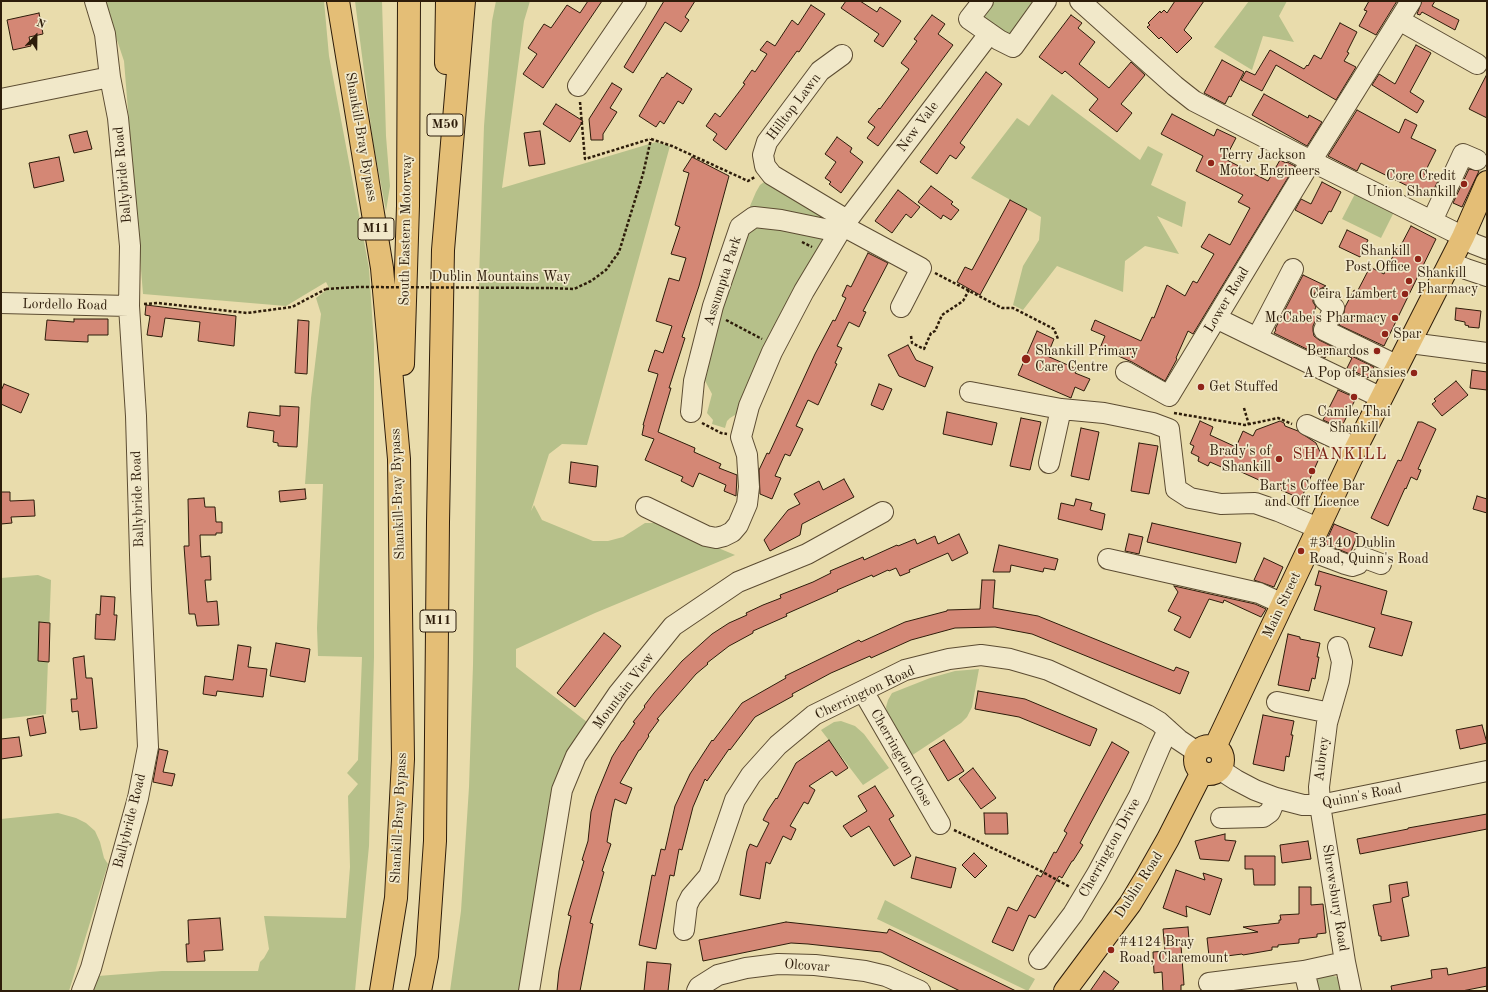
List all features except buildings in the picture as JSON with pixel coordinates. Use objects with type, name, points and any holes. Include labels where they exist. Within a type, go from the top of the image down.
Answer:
[{"type":"main road","name":"Shankill-Bray Bypass","points":[[338,1],[382,268],[399,459],[403,760],[396,898],[381,991]]},
{"type":"main road","name":"South Eastern Motorway","points":[[399,459],[408,206],[408,1]]},
{"type":"main road","name":"M50","points":[[443,250],[447,1]]},
{"type":"main road","name":"M11","points":[[420,991],[426,956],[435,841],[443,250],[464,1]]},
{"type":"main road","name":"Main Street","points":[[1208,760],[1356,448],[1463,236],[1487,182]]},
{"type":"main road","name":"Dublin Road","points":[[1065,991],[1130,904],[1148,876],[1208,760]]},
{"type":"street","name":"Ballybride Road","points":[[82,991],[91,968],[138,798],[148,747],[141,589],[136,416],[129,306],[130,246],[118,118],[110,78],[105,34],[95,1]]},
{"type":"street","points":[[578,86],[636,1]]},
{"type":"street","points":[[983,1],[969,19],[989,34],[1013,47],[1046,1]]},
{"type":"street","points":[[1080,1],[1175,86],[1194,101],[1463,236],[1474,244],[1487,249]]},
{"type":"street","name":"Lower Road","points":[[1169,396],[1311,161],[1411,1]]},
{"type":"street","points":[[1399,20],[1477,64]]},
{"type":"street","name":"New Vale","points":[[843,226],[989,34]]},
{"type":"street","name":"Hilltop Lawn","points":[[767,170],[763,160],[767,142],[820,71],[842,55]]},
{"type":"street","points":[[1,99],[110,78]]},
{"type":"street","points":[[1432,221],[1463,154],[1477,160]]},
{"type":"street","points":[[767,170],[843,226],[921,268],[901,307]]},
{"type":"street","name":"Assumpta Park","points":[[691,412],[694,381],[711,312],[740,227],[754,218],[843,226]]},
{"type":"street","points":[[646,507],[706,536],[716,538],[732,532],[743,515],[747,504],[749,488],[747,455],[741,437],[749,406],[775,346],[804,291],[843,226]]},
{"type":"street","points":[[1450,262],[1487,276]]},
{"type":"street","points":[[1257,338],[1293,269]]},
{"type":"street","points":[[1324,299],[1334,308],[1324,330],[1398,366]]},
{"type":"street","name":"Lordello Road","points":[[1,303],[129,306]]},
{"type":"street","points":[[1216,318],[1382,398]]},
{"type":"street","points":[[1410,343],[1487,353]]},
{"type":"street","points":[[1126,372],[1169,396]]},
{"type":"street","points":[[970,392],[1061,409],[1104,413],[1169,429],[1176,489],[1185,495],[1190,498],[1221,504],[1255,503],[1318,528]]},
{"type":"street","points":[[1049,463],[1061,409]]},
{"type":"street","points":[[1303,426],[1356,448]]},
{"type":"street","name":"Mountain View","points":[[529,991],[562,790],[576,756],[618,694],[673,626],[738,582],[806,554],[883,512]]},
{"type":"street","points":[[1308,550],[1352,566],[1358,564],[1362,557],[1381,564]]},
{"type":"street","points":[[1108,559],[1259,593],[1283,604]]},
{"type":"street","name":"Aubrey","points":[[1320,805],[1319,788],[1322,758],[1330,713],[1339,681],[1342,662],[1338,647]]},
{"type":"street","name":"Cherrington Road","points":[[684,930],[687,905],[691,897],[709,876],[735,800],[751,775],[778,745],[814,715],[905,670],[949,659],[981,655],[1010,659],[1048,670],[1147,714],[1179,740],[1208,760]]},
{"type":"street","name":"Cherrington Close","points":[[863,691],[940,824]]},
{"type":"street","points":[[1277,702],[1330,713]]},
{"type":"street","name":"Cherrington Drive","points":[[1039,959],[1073,914],[1085,895],[1139,796],[1168,730]]},
{"type":"street","name":"Quinn's Road","points":[[1208,760],[1236,780],[1255,790],[1276,798],[1303,805],[1320,805],[1487,771]]},
{"type":"street","points":[[1221,818],[1263,817],[1270,812],[1276,798]]},
{"type":"street","name":"Shrewsbury Road","points":[[1320,805],[1345,962],[1352,991]]},
{"type":"street","points":[[1209,983],[1304,971],[1345,962]]},
{"type":"street","name":"Olcovar","points":[[697,991],[699,987],[718,975],[746,968],[778,964],[815,965],[865,971],[886,976],[920,991]]},
{"type":"street","points":[[1304,971],[1309,991]]},
{"type":"path","points":[[578,86],[585,159],[651,139],[672,146],[748,181],[767,170]]},
{"type":"path","name":"Dublin Mountains Way","points":[[129,306],[158,302],[247,313],[292,308],[326,289],[357,287],[574,289],[591,281],[606,270],[619,252],[643,174],[651,139]]},
{"type":"path","points":[[921,268],[934,272],[1002,308],[1013,308],[1054,329],[1058,339]]},
{"type":"path","points":[[911,336],[912,343],[924,349],[931,333],[935,331],[942,315],[963,301],[969,290]]},
{"type":"path","points":[[711,312],[775,346]]},
{"type":"path","points":[[1169,396],[1172,412],[1245,425],[1278,418],[1303,426]]},
{"type":"path","points":[[1244,408],[1249,424]]},
{"type":"path","points":[[691,412],[693,419],[721,433],[741,437]]},
{"type":"path","points":[[940,824],[1037,869],[1085,895]]},
{"type":"green space","points":[[104,1],[324,1],[329,56],[369,268],[374,344],[374,657],[369,846],[355,991],[93,991],[98,976],[162,971],[258,971],[260,962],[269,949],[264,916],[346,918],[350,867],[348,796],[358,784],[347,773],[358,760],[362,657],[318,656],[317,628],[323,484],[305,484],[311,398],[321,314],[316,298],[329,288],[326,282],[286,306],[143,294],[124,61]]},
{"type":"green space","points":[[355,1],[382,1],[386,136],[390,186],[386,211],[373,142]]},
{"type":"green space","points":[[496,1],[530,1],[524,21],[502,188],[656,142],[670,146],[587,445],[562,444],[549,454],[531,511],[534,505],[542,520],[593,541],[608,541],[623,537],[645,523],[659,523],[735,555],[595,613],[516,649],[516,667],[587,722],[521,991],[450,991],[461,911],[469,787],[473,665],[479,279],[484,126],[492,21]]},
{"type":"green space","points":[[991,1],[1037,1],[1009,37],[980,15]]},
{"type":"green space","points":[[1249,1],[1287,1],[1279,16],[1294,42],[1263,36],[1252,70],[1214,47]]},
{"type":"green space","points":[[1052,94],[1140,160],[1148,146],[1163,154],[1151,185],[1186,202],[1182,227],[1157,216],[1179,254],[1145,246],[1125,261],[1123,292],[1057,266],[1023,310],[1013,305],[1023,266],[1039,240],[1041,217],[971,178],[1017,118],[1029,126]]},
{"type":"green space","points":[[764,182],[770,184],[829,220],[753,210],[750,206],[760,185]]},
{"type":"green space","points":[[1357,190],[1395,210],[1381,238],[1342,219]]},
{"type":"green space","points":[[755,227],[827,235],[740,412],[727,421],[725,428],[712,424],[713,420],[707,413],[712,394],[702,375],[743,236]]},
{"type":"green space","points":[[38,575],[51,580],[46,714],[1,719],[1,578]]},
{"type":"green space","points":[[979,669],[972,707],[967,717],[961,723],[911,756],[887,713],[886,707],[892,693],[930,678],[955,671]]},
{"type":"green space","points":[[841,721],[855,726],[864,734],[889,768],[863,785],[821,730],[834,722]]},
{"type":"green space","points":[[58,813],[76,818],[86,823],[95,831],[100,842],[104,858],[108,864],[69,991],[1,991],[1,819]]},
{"type":"green space","points":[[885,900],[1035,979],[1028,991],[877,919]]},
{"type":"green space","points":[[1326,974],[1345,979],[1347,991],[1316,991],[1314,982],[1318,977]]},
{"type":"place","name":"Terry Jackson Motor Engineers","points":[[1211,163]]},
{"type":"place","name":"Core Credit Union Shankill","points":[[1464,184]]},
{"type":"place","name":"Shankill Post Office","points":[[1418,259]]},
{"type":"place","name":"Shankill Pharmacy","points":[[1409,281]]},
{"type":"place","name":"Ceira Lambert","points":[[1405,294]]},
{"type":"place","name":"McCabe's Pharmacy","points":[[1395,318]]},
{"type":"place","name":"Spar","points":[[1385,334]]},
{"type":"place","name":"Bernardos","points":[[1377,351]]},
{"type":"place","name":"Shankill Primary Care Centre","points":[[1026,359]]},
{"type":"place","name":"A Pop of Pansies","points":[[1414,373]]},
{"type":"place","name":"Get Stuffed","points":[[1201,387]]},
{"type":"place","name":"Camile Thai Shankill","points":[[1354,397]]},
{"type":"place","name":"Brady's of Shankill","points":[[1279,459]]},
{"type":"place","name":"Bart's Coffee Bar and Off Licence","points":[[1312,471]]},
{"type":"place","name":"#3140 Dublin Road, Quinn's Road","points":[[1301,551]]},
{"type":"place","name":"#4124 Bray Road, Claremount","points":[[1111,950]]},
{"type":"district","name":"SHANKILL","points":[[1340,455]]}]
